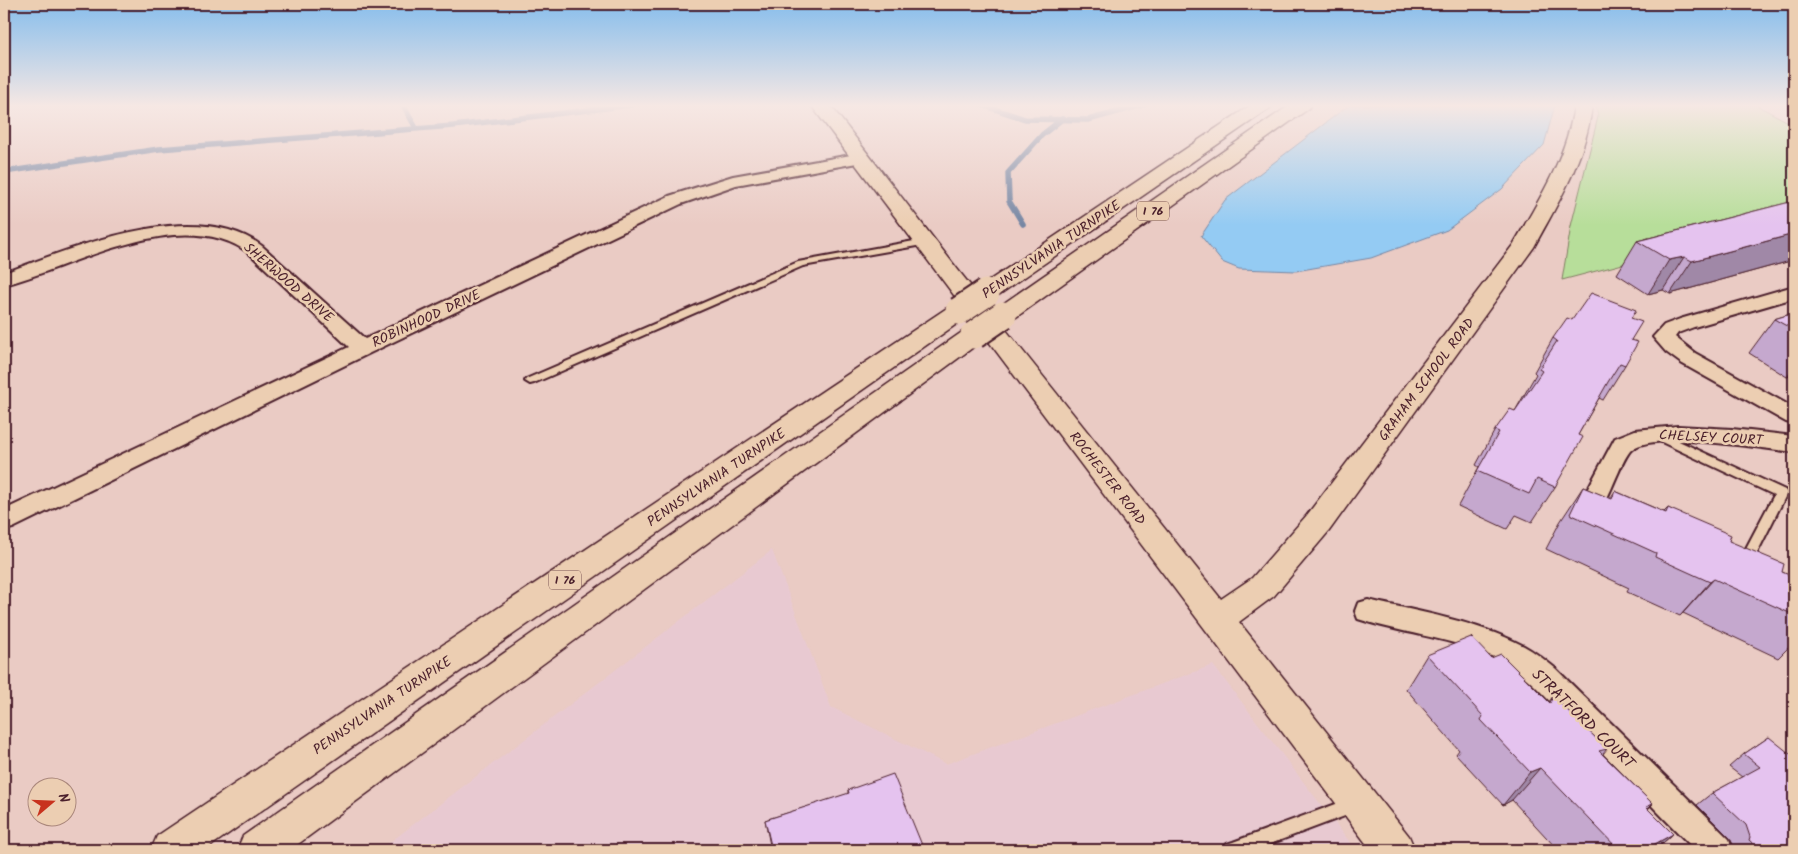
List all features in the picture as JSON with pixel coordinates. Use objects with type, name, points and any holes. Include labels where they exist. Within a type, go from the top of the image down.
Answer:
[{"type":"main road","name":"ROCHESTER ROAD","points":[[852,145],[1395,850]]},
{"type":"main road","name":"PENNSYLVANIA TURNPIKE","points":[[257,850],[967,323],[986,294],[1205,145]]},
{"type":"main road","name":"PENNSYLVANIA TURNPIKE","points":[[171,850],[967,323],[1003,315],[1245,145]]},
{"type":"main road","name":"GRAHAM SCHOOL ROAD","points":[[1218,619],[1263,587],[1318,523],[1523,247],[1548,201],[1573,145]]},
{"type":"street","name":"ROBINHOOD DRIVE","points":[[4,521],[675,200],[733,181],[862,158]]},
{"type":"street","name":"SHERWOOD DRIVE","points":[[4,279],[101,245],[131,238],[163,232],[212,231],[247,244],[363,348]]},
{"type":"street","points":[[1794,292],[1688,323],[1672,329],[1662,337],[1688,358],[1794,417]]},
{"type":"street","name":"CHELSEY COURT","points":[[1603,494],[1624,443],[1640,436],[1655,434],[1741,436],[1794,444]]},
{"type":"street","name":"STRATFORD COURT","points":[[1368,611],[1456,633],[1486,642],[1514,654],[1545,677],[1717,850]]},
{"type":"lane","points":[[530,381],[801,264],[925,242]]},
{"type":"lane","points":[[1655,434],[1781,493],[1748,560],[1730,552]]},
{"type":"lane","points":[[1233,850],[1359,804]]},
{"type":"shaded area","points":[[772,550],[831,707],[946,764],[1213,665],[1356,850],[380,850]]},
{"type":"green space","points":[[1591,145],[1794,145],[1794,219],[1562,280],[1571,226]]},
{"type":"water","points":[[1297,145],[1544,145],[1502,189],[1447,230],[1371,258],[1296,271],[1239,269],[1222,262],[1201,236],[1225,200]]},
{"type":"building","points":[[1794,201],[1794,234],[1692,261],[1684,257],[1669,260],[1637,241]]},
{"type":"building","points":[[1591,293],[1636,310],[1631,318],[1642,322],[1631,340],[1638,342],[1625,365],[1620,363],[1608,382],[1578,435],[1583,437],[1555,487],[1537,479],[1529,494],[1477,471],[1499,432],[1495,430],[1510,409],[1515,411],[1542,371],[1539,369],[1557,341],[1553,338],[1567,318],[1572,320]]},
{"type":"building","points":[[1794,313],[1794,330],[1774,319]]},
{"type":"building","points":[[1583,487],[1612,499],[1615,491],[1666,513],[1668,508],[1731,535],[1729,541],[1784,564],[1782,572],[1794,577],[1794,615],[1714,579],[1710,582],[1655,557],[1656,553],[1570,514]]},
{"type":"building","points":[[1471,637],[1491,658],[1501,654],[1550,703],[1553,696],[1607,749],[1599,751],[1653,804],[1646,807],[1673,834],[1644,850],[1619,850],[1540,768],[1530,772],[1481,720],[1483,716],[1427,655]]},
{"type":"building","points":[[1769,737],[1794,757],[1794,850],[1760,850],[1749,840],[1750,837],[1746,825],[1712,793],[1760,767],[1744,754]]},
{"type":"building","points":[[893,774],[924,850],[772,850],[765,820],[849,793],[848,790]]},
{"type":"waterway","points":[[4,172],[159,149],[212,145]]},
{"type":"waterway","points":[[1023,224],[1009,201],[1008,173],[1033,145]]}]
